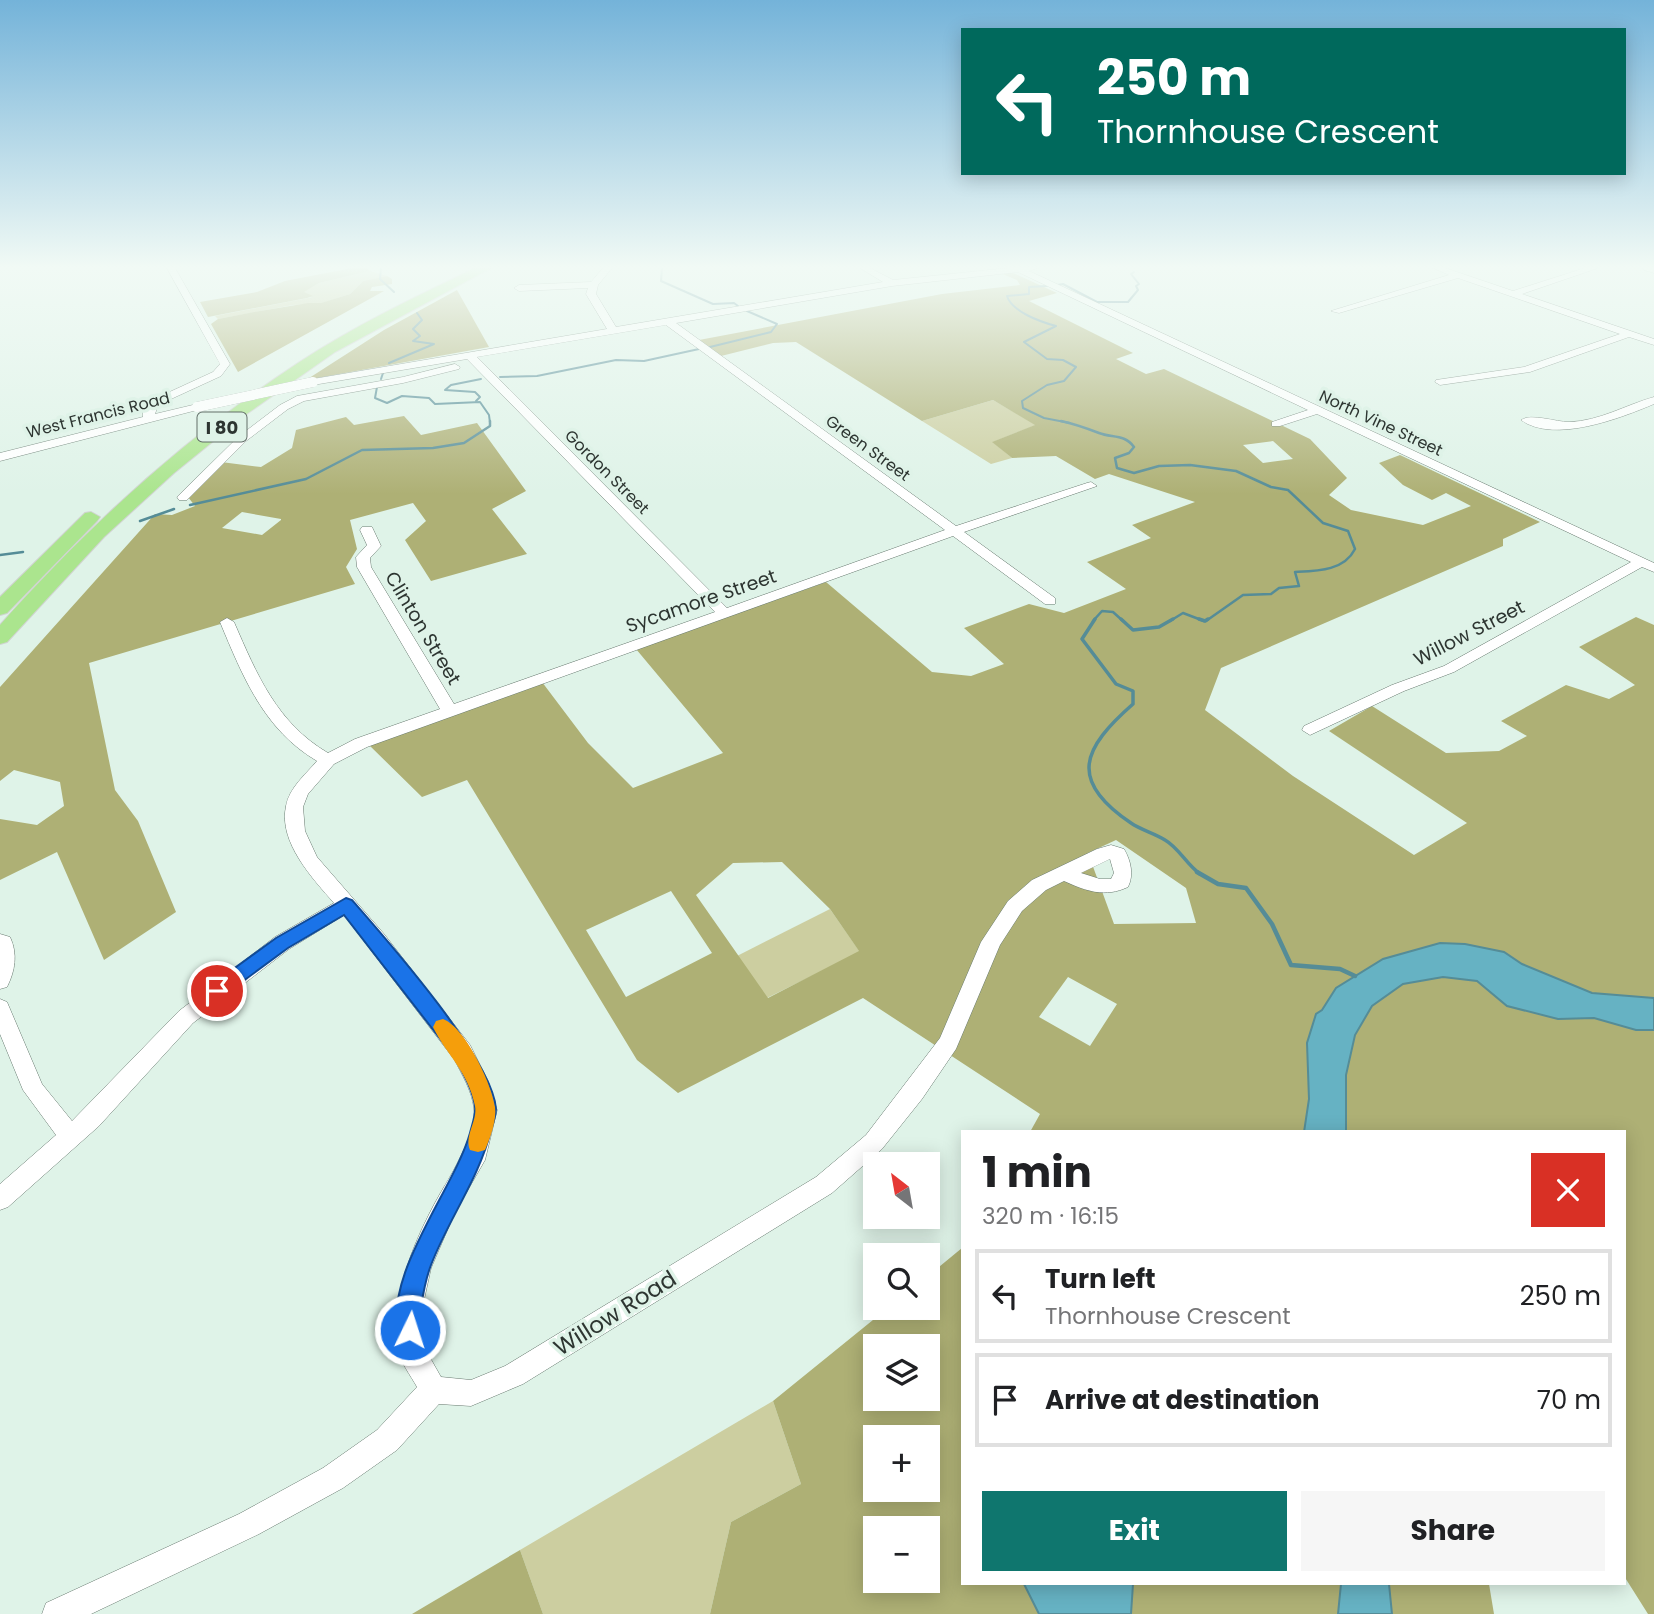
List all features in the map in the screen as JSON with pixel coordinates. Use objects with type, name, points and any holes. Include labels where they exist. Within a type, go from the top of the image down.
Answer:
[{"type":"highway","name":"I 80","points":[[0,609],[54,552],[128,483],[265,380],[324,343]]},
{"type":"highway","name":"I 80","points":[[0,638],[80,551],[151,482],[282,381],[346,343]]},
{"type":"street","points":[[149,418],[149,408],[154,403],[217,374],[225,363],[214,343]]},
{"type":"street","name":"West Francis Road","points":[[0,457],[149,418],[313,382],[472,358],[543,343]]},
{"type":"street","name":"Green Street","points":[[698,343],[1050,601]]},
{"type":"street","name":"North Vine Street","points":[[1176,343],[1648,565]]},
{"type":"street","points":[[1440,382],[1526,370],[1602,343]]},
{"type":"street","name":"West Francis Road","points":[[183,497],[242,439],[284,407],[301,398],[403,380],[472,358]]},
{"type":"street","name":"Gordon Street","points":[[472,358],[724,613]]},
{"type":"street","points":[[1527,420],[1556,426],[1596,424],[1654,400]]},
{"type":"street","points":[[1276,424],[1318,410]]},
{"type":"street","name":"Sycamore Street","points":[[328,760],[361,743],[449,710],[955,531],[1091,486]]},
{"type":"street","name":"Clinton Street","points":[[367,530],[374,545],[363,557],[365,567],[449,710]]},
{"type":"street","name":"Willow Street","points":[[1310,730],[1398,688],[1449,669],[1648,565]]},
{"type":"street","points":[[57,1614],[248,1524],[333,1478],[387,1440],[433,1390],[411,1350],[409,1309],[419,1267],[447,1204],[473,1160],[486,1110],[478,1081],[462,1052],[377,940],[310,860],[296,831],[294,807],[301,791],[328,760],[305,748],[266,708],[228,622]]},
{"type":"street","name":"Willow Road","points":[[433,1390],[471,1393],[514,1375],[824,1185],[874,1142],[914,1092],[948,1043],[991,942],[1015,906],[1039,885],[1063,873]]},
{"type":"street","points":[[0,1199],[107,1103],[186,1017],[282,943],[346,905]]},
{"type":"street","points":[[0,942],[3,943],[6,957],[0,981]]},
{"type":"street","points":[[0,1008],[34,1090],[70,1136]]},
{"type":"green space","points":[[222,343],[290,343],[238,372]]},
{"type":"green space","points":[[363,343],[487,343],[489,347],[306,380]]},
{"type":"green space","points":[[704,343],[772,343],[721,356]]},
{"type":"green space","points":[[798,343],[1114,343],[1133,353],[1116,359],[1146,374],[1164,369],[1310,439],[1347,478],[1329,495],[1351,510],[1423,525],[1471,506],[1446,493],[1432,500],[1403,485],[1379,463],[1400,455],[1540,522],[1503,539],[1503,546],[1221,668],[1205,710],[1293,776],[1414,855],[1467,823],[1329,731],[1372,706],[1446,753],[1499,751],[1527,736],[1501,721],[1566,685],[1609,699],[1635,685],[1579,647],[1636,617],[1654,625],[1654,998],[1592,993],[1522,964],[1504,952],[1440,944],[1383,959],[1336,988],[1307,1043],[1309,1099],[1304,1130],[1031,1130],[1040,1114],[863,998],[678,1093],[637,1060],[467,780],[422,797],[368,744],[542,682],[588,743],[633,788],[723,753],[636,649],[826,582],[932,672],[971,676],[1004,664],[964,628],[1029,604],[1064,613],[1126,589],[1087,562],[1151,538],[1132,525],[1195,502],[1109,474],[1095,479],[1056,456],[1012,458],[992,442],[1035,425],[993,400],[922,421]],"holes":[[[1273,441],[1293,459],[1263,463],[1243,445]],[[1116,840],[1186,888],[1196,923],[1114,924],[1088,853]],[[782,862],[830,909],[859,951],[768,998],[696,895],[733,863]],[[671,891],[712,953],[626,997],[586,930]],[[1068,977],[1117,1004],[1090,1046],[1039,1017]]]},
{"type":"green space","points":[[993,400],[1036,425],[993,442],[1012,458],[991,464],[922,421]]},
{"type":"green space","points":[[404,416],[421,435],[477,423],[526,491],[492,509],[527,554],[431,581],[405,540],[426,521],[413,503],[350,520],[357,549],[346,567],[355,584],[89,663],[115,790],[138,821],[176,912],[104,960],[57,852],[0,880],[0,819],[37,825],[64,806],[60,782],[14,770],[0,781],[0,687],[155,514],[172,515],[195,506],[188,497],[221,462],[261,467],[292,448],[296,430],[346,417],[354,425]],"holes":[[[242,512],[281,519],[262,535],[222,528]]]},
{"type":"green space","points":[[830,909],[860,952],[767,998],[737,956]]},
{"type":"green space","points":[[1443,977],[1477,981],[1507,1006],[1558,1019],[1594,1018],[1636,1030],[1654,1030],[1654,1614],[1648,1614],[1626,1579],[1626,1130],[1346,1130],[1346,1075],[1355,1035],[1372,1006],[1403,984]]},
{"type":"green space","points":[[961,1249],[961,1585],[1024,1585],[1039,1614],[710,1614],[731,1522],[801,1484],[773,1401],[873,1320],[940,1320],[940,1266]]},
{"type":"green space","points":[[773,1401],[801,1484],[731,1522],[710,1614],[543,1614],[520,1550]]},
{"type":"green space","points":[[520,1550],[543,1614],[412,1614]]},
{"type":"green space","points":[[1133,1585],[1341,1585],[1338,1614],[1131,1614]]},
{"type":"green space","points":[[1389,1585],[1489,1585],[1494,1614],[1392,1614]]},
{"type":"water","points":[[1440,943],[1465,944],[1504,952],[1522,964],[1592,993],[1654,998],[1654,1030],[1636,1030],[1594,1018],[1558,1019],[1507,1006],[1477,981],[1443,977],[1403,984],[1372,1006],[1355,1035],[1346,1075],[1346,1130],[1304,1130],[1309,1099],[1307,1043],[1316,1014],[1322,1010],[1336,988],[1383,959]]},
{"type":"water","points":[[1024,1585],[1133,1585],[1131,1614],[1039,1614]]},
{"type":"water","points":[[1341,1585],[1389,1585],[1392,1614],[1338,1614]]},
{"type":"waterway","points":[[389,363],[434,344],[429,343]]},
{"type":"waterway","points":[[710,347],[725,343]]},
{"type":"waterway","points":[[1026,343],[1047,359],[1063,360],[1076,367],[1064,381],[1047,385],[1022,401],[1023,408],[1044,418],[1065,422]]},
{"type":"waterway","points":[[500,377],[537,376],[616,360],[644,361],[699,349]]},
{"type":"waterway","points":[[381,379],[383,373]]},
{"type":"waterway","points":[[476,401],[480,397],[475,392],[445,390],[451,385],[481,379]]},
{"type":"waterway","points":[[377,387],[375,398],[387,403],[402,396],[429,398],[435,404],[480,402],[489,415],[490,423]]},
{"type":"waterway","points":[[1065,422],[1070,423]]},
{"type":"waterway","points":[[1065,422],[1122,438],[1130,443],[1134,447],[1129,453],[1115,458],[1117,468],[1134,473],[1159,466],[1190,465],[1236,471],[1271,487],[1288,490],[1323,523],[1348,531],[1355,549],[1344,562],[1329,568],[1295,572],[1299,586],[1279,588],[1271,594],[1243,595],[1206,621]]},
{"type":"waterway","points":[[190,505],[306,479],[362,450],[433,448],[464,443],[490,426],[490,423]]},
{"type":"waterway","points":[[140,521],[174,509]]},
{"type":"waterway","points":[[0,555],[23,552]]},
{"type":"waterway","points":[[1093,621],[1102,611],[1113,612],[1123,621]]},
{"type":"waterway","points":[[1170,621],[1183,613],[1204,621]]},
{"type":"waterway","points":[[1095,619],[1082,639],[1116,684],[1133,691],[1133,704],[1103,735],[1094,750],[1089,764],[1090,778],[1097,792],[1111,807],[1135,825],[1170,843],[1199,873]]},
{"type":"waterway","points":[[1121,619],[1133,630],[1159,627],[1173,619]]},
{"type":"waterway","points":[[1199,619],[1208,619]]},
{"type":"waterway","points":[[1199,873],[1218,884],[1246,888],[1272,924],[1291,965],[1340,969],[1355,976]]},
{"type":"slow traffic","points":[[443,1027],[462,1052],[478,1081],[486,1110],[478,1143]]},
{"type":"route","points":[[217,991],[282,943],[346,905],[377,940],[462,1052],[478,1081],[486,1110],[473,1160],[447,1204],[419,1267],[409,1309],[410,1330]]}]
